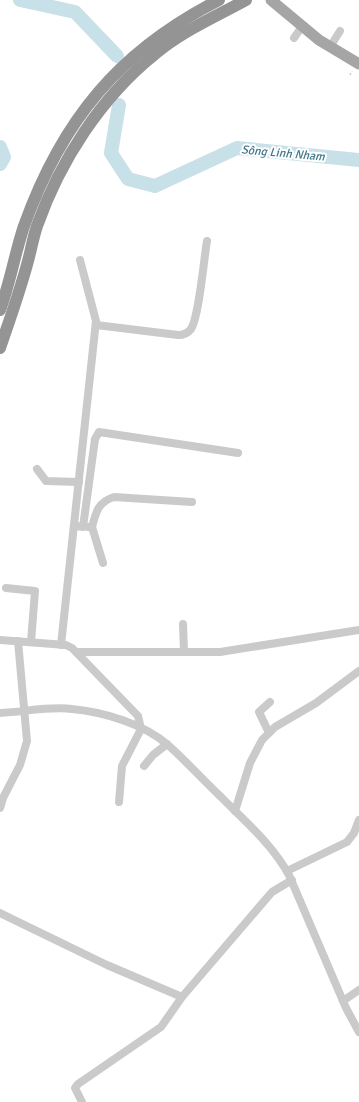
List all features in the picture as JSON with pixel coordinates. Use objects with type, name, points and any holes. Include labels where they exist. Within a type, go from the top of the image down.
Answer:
[{"type":"highway","points":[[0,310],[24,227],[41,181],[68,134],[100,88],[121,66],[154,39],[219,0]]},
{"type":"highway","points":[[0,348],[17,299],[36,227],[53,188],[98,112],[111,96],[155,54],[204,21],[246,0]]},
{"type":"main road","points":[[270,0],[330,47],[359,64]]},
{"type":"street","points":[[294,38],[303,25]]},
{"type":"street","points":[[330,47],[340,31]]},
{"type":"street","points":[[96,325],[178,335],[186,334],[190,331],[196,315],[207,240]]},
{"type":"street","points":[[79,526],[79,482],[96,325],[96,315],[80,260]]},
{"type":"street","points":[[61,645],[79,526],[95,439],[99,432],[238,453]]},
{"type":"street","points":[[37,469],[46,482],[79,482]]},
{"type":"street","points":[[103,563],[92,527],[98,507],[107,500],[114,497],[192,502]]},
{"type":"street","points":[[79,526],[92,527]]},
{"type":"street","points":[[6,588],[35,591],[31,642]]},
{"type":"street","points":[[183,624],[184,652]]},
{"type":"street","points":[[76,652],[184,652],[242,649],[359,630]]},
{"type":"street","points":[[0,640],[61,645],[72,648],[138,716],[141,728],[122,766],[119,802]]},
{"type":"street","points":[[0,808],[1,799],[20,765],[25,751],[27,729],[18,641]]},
{"type":"street","points":[[235,811],[254,755],[262,740],[269,733],[316,703],[359,671]]},
{"type":"street","points":[[269,733],[259,712],[270,702]]},
{"type":"street","points":[[0,713],[46,709],[73,709],[108,716],[141,728],[167,744],[266,842],[287,871],[343,1001],[357,1023],[359,1032]]},
{"type":"street","points":[[144,766],[153,754],[167,744]]},
{"type":"street","points":[[287,871],[347,842],[354,833],[359,820]]},
{"type":"street","points":[[82,1102],[75,1088],[78,1084],[161,1027],[182,997],[272,892],[292,880]]},
{"type":"street","points":[[0,913],[107,965],[182,997]]},
{"type":"street","points":[[343,1001],[359,990]]},
{"type":"waterway","name":"Sông Linh Nham","points":[[20,0],[75,12],[117,56]]},
{"type":"waterway","name":"Sông Linh Nham","points":[[119,105],[111,153],[128,179],[155,186],[237,148],[359,160]]},
{"type":"waterway","name":"Sông Linh Nham","points":[[0,147],[4,157],[0,164]]}]
